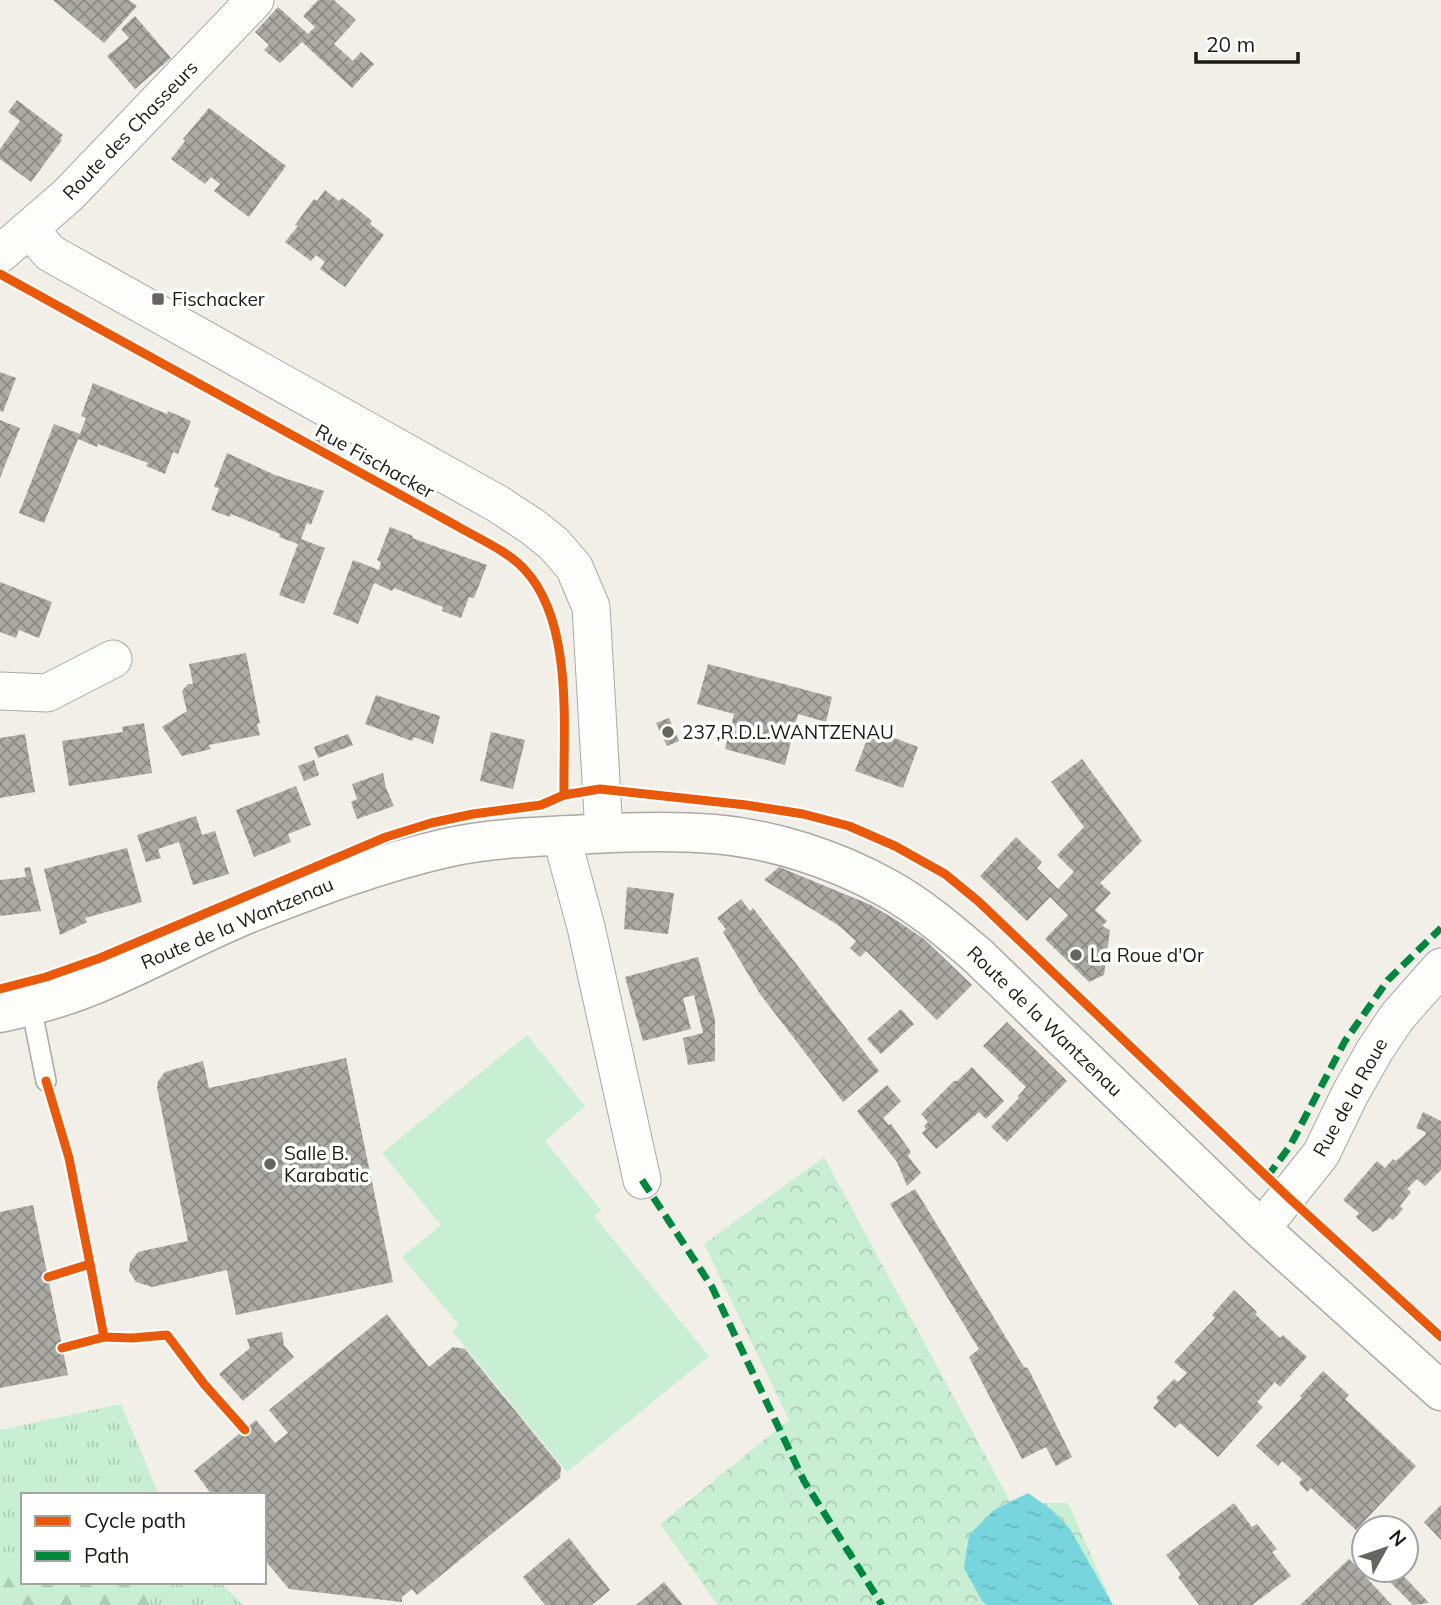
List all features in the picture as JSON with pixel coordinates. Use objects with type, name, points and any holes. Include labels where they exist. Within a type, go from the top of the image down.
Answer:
[{"type":"main road","name":"Route de la Wantzenau","points":[[16,1010],[97,984],[251,913],[396,861],[448,848],[561,835],[604,833],[715,834],[778,845],[843,867],[884,886],[919,907],[978,956],[1261,1229],[1441,1391]]},
{"type":"street","name":"Route des Chasseurs","points":[[0,254],[68,195],[256,0]]},
{"type":"street","name":"Rue Fischacker","points":[[30,230],[50,253],[498,504],[554,544],[574,567],[591,607],[604,833]]},
{"type":"street","points":[[0,691],[47,693],[113,659]]},
{"type":"street","points":[[561,835],[586,927],[642,1180]]},
{"type":"street","name":"Rue de la Roue","points":[[1261,1229],[1321,1154],[1350,1094],[1397,1017],[1441,967]]},
{"type":"lane","points":[[16,1010],[46,1082]]},
{"type":"green space","points":[[527,1035],[585,1106],[545,1141],[601,1210],[594,1216],[709,1356],[567,1472],[452,1331],[459,1325],[402,1257],[441,1225],[382,1153]]},
{"type":"green space","points":[[824,1157],[1011,1503],[1068,1503],[1113,1605],[718,1605],[660,1524],[789,1420],[704,1244]]},
{"type":"green space","points":[[121,1404],[158,1493],[21,1493],[21,1560],[0,1565],[0,1430]]},
{"type":"green space","points":[[21,1560],[21,1584],[146,1584],[150,1605],[0,1605],[0,1565]]},
{"type":"green space","points":[[146,1584],[222,1584],[243,1605],[150,1605]]},
{"type":"water","points":[[1028,1493],[1052,1510],[1070,1529],[1113,1605],[987,1605],[982,1601],[964,1568],[969,1535],[994,1510]]},
{"type":"building","points":[[53,0],[129,0],[137,6],[104,43]]},
{"type":"building","points":[[318,0],[334,0],[356,20],[334,44],[353,61],[361,52],[374,64],[352,88],[302,42],[280,63],[264,50],[269,45],[255,32],[278,7],[308,34],[315,27],[303,16]]},
{"type":"building","points":[[135,16],[171,58],[135,89],[107,56],[129,38],[121,29]]},
{"type":"building","points":[[17,100],[63,135],[31,182],[0,159],[0,149],[20,121],[8,112]]},
{"type":"building","points":[[209,108],[286,166],[249,217],[214,191],[220,184],[211,177],[205,184],[171,159],[185,141],[183,139]]},
{"type":"building","points":[[325,190],[339,201],[342,198],[356,208],[384,235],[345,287],[320,269],[325,262],[316,255],[311,261],[285,242],[314,199],[317,201]]},
{"type":"building","points":[[0,372],[16,378],[3,412],[0,411]]},
{"type":"building","points":[[93,383],[167,414],[168,411],[191,421],[178,454],[173,452],[165,474],[146,466],[148,463],[78,439],[44,523],[19,513],[54,424],[80,434],[86,418],[81,416]]},
{"type":"building","points":[[0,420],[20,428],[0,478]]},
{"type":"building","points":[[318,432],[337,443],[334,450],[314,440]]},
{"type":"building","points":[[227,453],[275,475],[324,491],[311,525],[307,523],[301,539],[325,548],[304,604],[279,595],[298,544],[231,514],[230,517],[211,510],[219,488],[214,487]]},
{"type":"building","points":[[390,527],[413,536],[412,538],[487,565],[474,598],[469,597],[461,618],[442,611],[443,607],[374,583],[358,624],[333,614],[353,560],[379,570],[381,562],[377,560]]},
{"type":"building","points":[[0,582],[52,602],[39,638],[19,630],[16,638],[0,632]]},
{"type":"building","points":[[246,653],[260,735],[209,745],[211,749],[182,756],[162,727],[187,711],[182,691],[188,684],[193,684],[189,664]]},
{"type":"building","points":[[708,664],[832,697],[826,722],[798,714],[785,765],[725,749],[734,714],[697,704]]},
{"type":"building","points":[[376,695],[440,716],[433,744],[414,737],[412,741],[365,724]]},
{"type":"building","name":"237,R.D.L.WANTZENAU","points":[[669,718],[679,741],[667,746],[656,723]]},
{"type":"building","points":[[144,723],[152,773],[69,786],[62,741],[123,732],[122,727]]},
{"type":"building","points":[[871,729],[918,747],[903,788],[855,771]]},
{"type":"building","points":[[491,732],[525,740],[513,789],[480,781]]},
{"type":"building","points":[[25,734],[35,792],[0,798],[0,738]]},
{"type":"building","points":[[348,734],[353,745],[318,758],[314,747]]},
{"type":"building","points":[[1082,759],[1142,841],[1100,883],[1111,893],[1095,910],[1107,921],[1102,926],[1110,930],[1104,975],[1089,982],[1045,939],[1068,915],[1050,897],[1027,921],[980,876],[1016,837],[1042,862],[1037,868],[1058,889],[1074,872],[1057,855],[1084,827],[1051,782]]},
{"type":"building","points":[[314,760],[319,775],[304,781],[298,766]]},
{"type":"building","points":[[383,773],[394,806],[357,819],[351,802],[357,799],[352,784]]},
{"type":"building","points":[[296,786],[311,825],[288,834],[291,842],[254,857],[236,810]]},
{"type":"building","points":[[196,816],[202,835],[215,831],[229,874],[193,885],[179,842],[158,849],[161,858],[146,862],[137,835]]},
{"type":"building","points":[[127,848],[142,902],[85,918],[87,922],[60,935],[44,869]]},
{"type":"building","points":[[30,867],[41,911],[0,916],[0,880],[26,877],[24,868]]},
{"type":"building","points":[[779,867],[871,905],[896,920],[924,939],[972,985],[937,1020],[866,951],[860,957],[850,948],[856,941],[838,925],[764,880]]},
{"type":"building","points":[[627,887],[674,893],[668,934],[624,929]]},
{"type":"building","points":[[741,899],[750,911],[753,908],[879,1071],[843,1102],[760,994],[723,932],[726,929],[717,918]]},
{"type":"building","points":[[698,957],[715,1019],[715,1061],[688,1065],[683,1038],[703,1033],[694,995],[683,998],[691,1029],[643,1041],[625,977]]},
{"type":"building","points":[[901,1009],[914,1024],[881,1054],[867,1039]]},
{"type":"building","points":[[1007,1022],[1067,1081],[1007,1142],[991,1127],[1026,1087],[983,1046]]},
{"type":"building","name":"Salle B. Karabatic","points":[[346,1058],[393,1282],[236,1315],[227,1270],[152,1287],[136,1282],[129,1271],[130,1263],[138,1252],[188,1241],[157,1087],[165,1072],[203,1061],[209,1088]]},
{"type":"building","points":[[972,1067],[1004,1101],[986,1119],[979,1112],[936,1149],[922,1133],[928,1122],[921,1114]]},
{"type":"building","points":[[887,1085],[901,1101],[883,1118],[891,1124],[911,1152],[908,1156],[921,1173],[907,1186],[897,1162],[857,1111]]},
{"type":"building","points":[[1423,1112],[1441,1121],[1441,1170],[1425,1186],[1417,1179],[1407,1189],[1411,1192],[1400,1206],[1403,1209],[1393,1220],[1389,1218],[1373,1232],[1356,1217],[1359,1213],[1343,1200],[1377,1161],[1385,1168],[1425,1135],[1426,1132],[1416,1128]]},
{"type":"building","points":[[915,1189],[1024,1367],[1028,1368],[1072,1457],[1056,1466],[1046,1447],[1022,1459],[969,1357],[979,1349],[890,1204]]},
{"type":"building","points":[[33,1205],[68,1375],[0,1388],[0,1212]]},
{"type":"building","points":[[1234,1290],[1280,1338],[1283,1335],[1307,1357],[1280,1387],[1275,1382],[1265,1393],[1257,1402],[1263,1407],[1218,1457],[1180,1423],[1175,1428],[1153,1408],[1159,1401],[1156,1398],[1174,1379],[1178,1382],[1187,1373],[1174,1362],[1215,1318],[1212,1315]]},
{"type":"building","points":[[387,1314],[429,1367],[453,1347],[465,1349],[561,1467],[560,1478],[417,1595],[412,1589],[402,1597],[402,1602],[289,1589],[266,1561],[266,1493],[210,1493],[194,1471],[256,1420],[275,1443],[288,1433],[269,1410]]},
{"type":"building","points":[[282,1332],[284,1345],[294,1357],[243,1401],[219,1374],[250,1348],[247,1339]]},
{"type":"building","points":[[1323,1371],[1349,1395],[1345,1399],[1416,1466],[1371,1514],[1350,1514],[1350,1524],[1311,1488],[1307,1492],[1299,1483],[1302,1479],[1282,1461],[1278,1466],[1256,1446],[1302,1398],[1300,1396]]},
{"type":"building","points":[[1234,1503],[1252,1527],[1257,1524],[1277,1549],[1272,1552],[1291,1576],[1252,1605],[1199,1605],[1178,1577],[1181,1574],[1166,1555]]},
{"type":"building","points":[[1441,1505],[1441,1540],[1424,1522]]},
{"type":"building","points":[[569,1538],[610,1590],[592,1605],[545,1605],[523,1577]]},
{"type":"building","points":[[1349,1559],[1350,1584],[1372,1584],[1392,1605],[1300,1605]]},
{"type":"building","points":[[664,1582],[683,1605],[636,1605]]},
{"type":"building","points":[[1392,1584],[1411,1584],[1429,1603],[1413,1605]]},
{"type":"marked path","points":[[1267,1177],[1290,1146],[1345,1041],[1388,980],[1441,928]]},
{"type":"marked path","points":[[642,1180],[712,1287],[804,1481],[882,1605]]},
{"type":"cycle path","points":[[0,274],[502,551],[518,563],[541,592],[552,618],[559,647],[564,708],[564,795]]},
{"type":"cycle path","points":[[0,989],[46,977],[100,958],[386,837],[431,823],[541,805],[564,795],[600,789],[803,814],[849,826],[895,846],[945,874],[978,901],[1288,1197],[1441,1337]]},
{"type":"cycle path","points":[[46,1081],[69,1158],[90,1264],[48,1277]]},
{"type":"cycle path","points":[[62,1348],[104,1337],[90,1264]]},
{"type":"cycle path","points":[[104,1337],[167,1335],[204,1384],[245,1430]]},
{"type":"place","name":"Fischacker","points":[[158,299]]},
{"type":"place","name":"237,R.D.L.WANTZENAU","points":[[668,732]]},
{"type":"place","name":"La Roue d'Or","points":[[1076,955]]},
{"type":"place","name":"Salle B. Karabatic","points":[[270,1164]]}]
